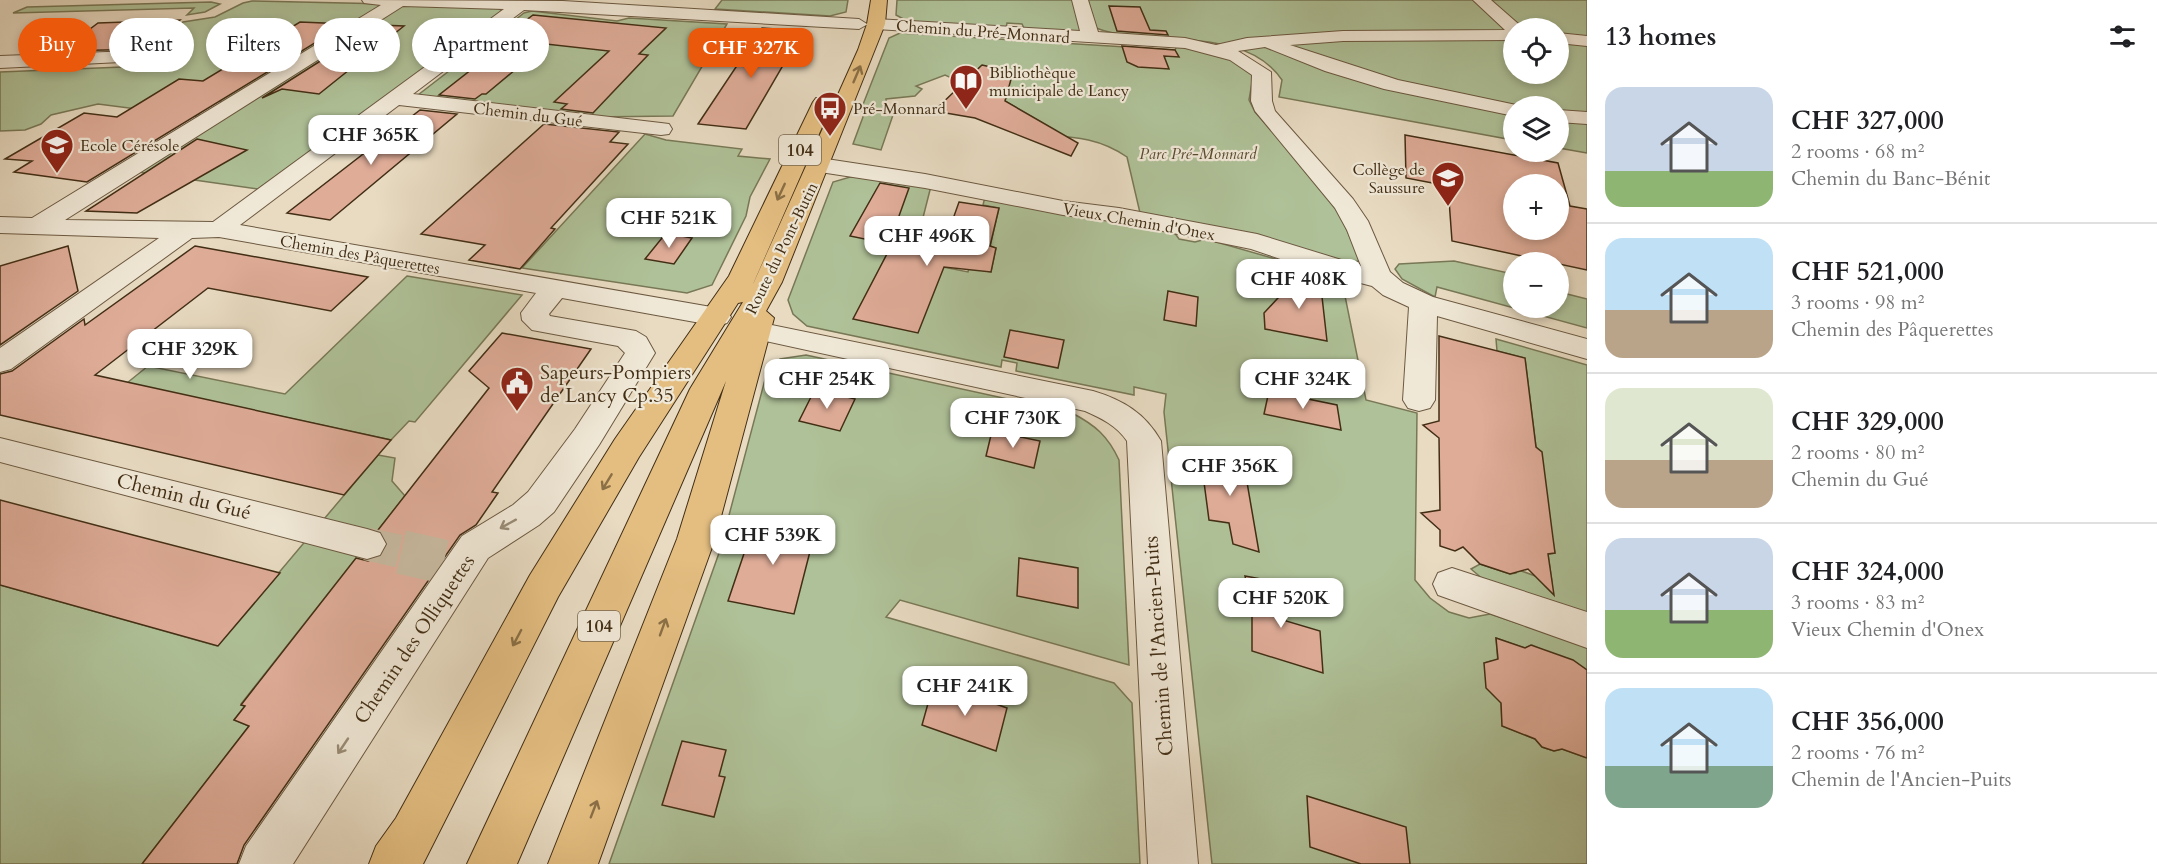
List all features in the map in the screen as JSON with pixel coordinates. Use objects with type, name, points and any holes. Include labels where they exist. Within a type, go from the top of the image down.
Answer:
[{"type":"main road","name":"Route du Pont-Butin","points":[[755,279],[820,165],[867,24],[864,0]]},
{"type":"main road","name":"Route du Pont-Butin","points":[[492,864],[879,0]]},
{"type":"main road","points":[[404,854],[544,586],[627,448],[717,317],[755,279]]},
{"type":"main road","points":[[574,862],[696,539],[757,331],[755,279]]},
{"type":"street","name":"Chemin du Pré-Monnard","points":[[370,0],[520,5],[565,3],[1185,43],[1218,50],[1238,56],[1261,72],[1263,82],[1260,98],[1265,112],[1321,174],[1350,212],[1382,280]]},
{"type":"street","name":"Chemin du Pré-Monnard","points":[[1080,0],[1091,38]]},
{"type":"street","points":[[1481,0],[1503,19]]},
{"type":"street","points":[[0,248],[40,236],[47,226],[400,1]]},
{"type":"street","points":[[219,229],[520,5]]},
{"type":"street","points":[[1218,50],[1266,42],[1391,34],[1503,35]]},
{"type":"street","points":[[1569,39],[1587,41]]},
{"type":"street","points":[[1266,42],[1330,67],[1388,85],[1503,108]]},
{"type":"street","points":[[0,62],[109,58]]},
{"type":"street","name":"Chemin du Gué","points":[[394,98],[661,129]]},
{"type":"street","points":[[1569,117],[1587,118]]},
{"type":"street","name":"Vieux Chemin d'Onex","points":[[820,165],[926,181],[1257,242],[1312,261],[1382,280],[1393,289],[1423,303],[1587,349]]},
{"type":"street","name":"Chemin des Pâquerettes","points":[[0,225],[186,231],[219,229],[717,317]]},
{"type":"street","points":[[0,362],[186,231]]},
{"type":"street","name":"Chemin des Olliquettes","points":[[264,864],[456,564],[496,531],[532,511],[586,437],[640,353],[636,344],[626,338],[542,324],[536,320],[535,314],[556,287]]},
{"type":"street","points":[[1419,400],[1423,303]]},
{"type":"street","name":"Chemin de l'Ancien-Puits","points":[[757,331],[1093,402],[1112,410],[1140,432],[1144,441],[1173,864]]},
{"type":"street","points":[[586,437],[627,448]]},
{"type":"street","name":"Chemin du Gué","points":[[0,450],[367,544]]},
{"type":"street","points":[[1452,584],[1587,630]]},
{"type":"green space","points":[[722,0],[848,0],[846,12],[830,16],[715,9]]},
{"type":"green space","points":[[897,0],[1073,0],[1081,30],[1075,32],[1024,28],[1022,24],[1007,23],[1006,28],[909,22],[896,15]]},
{"type":"green space","points":[[1088,0],[1587,0],[1587,153],[1569,150],[1569,96],[1503,96],[1503,138],[1279,97],[1282,80],[1265,62],[1244,51],[1195,40],[1118,34],[1096,28]]},
{"type":"green space","points":[[252,1],[388,4],[366,18],[314,18],[314,50],[302,58],[302,18],[209,18]]},
{"type":"green space","points":[[211,2],[220,4],[205,12],[187,15],[194,8],[13,13],[27,7]]},
{"type":"green space","points":[[398,5],[498,8],[503,12],[495,18],[412,18],[412,72],[420,72],[258,189],[131,171],[290,72],[302,72],[302,65],[314,57],[314,72],[400,72],[400,18],[377,18]]},
{"type":"green space","points":[[532,11],[617,21],[629,18],[727,24],[673,116],[590,117],[418,95],[448,72],[549,72],[549,18],[518,18]]},
{"type":"green space","points":[[206,18],[206,72],[279,72],[229,103],[210,100],[188,114],[201,115],[199,117],[98,104],[51,115],[41,124],[25,130],[0,131],[0,72],[97,72],[97,68],[109,68],[109,72],[194,72],[194,20]]},
{"type":"green space","name":"Parc Pré-Monnard","points":[[900,33],[1175,50],[1177,46],[1230,58],[1247,69],[1253,77],[1249,100],[1255,112],[1312,176],[1341,216],[1360,261],[1341,263],[1140,213],[1127,157],[1108,146],[1088,140],[1046,135],[1055,130],[1005,101],[1012,72],[981,66],[963,83],[945,75],[916,86],[922,89],[915,96],[886,99],[887,110],[893,115],[881,150],[853,144],[863,117],[862,107],[889,38]]},
{"type":"green space","points":[[645,134],[666,140],[742,149],[738,156],[770,159],[750,197],[746,216],[712,285],[687,293],[522,268]]},
{"type":"green space","points":[[857,175],[931,186],[912,261],[968,272],[969,268],[991,272],[996,248],[990,246],[999,208],[983,205],[985,197],[1174,232],[1179,239],[1195,242],[1206,239],[1307,268],[1343,286],[1366,400],[1417,413],[1415,580],[1430,598],[1449,612],[1469,618],[1490,614],[1587,647],[1587,670],[1532,645],[1525,648],[1496,638],[1498,663],[1491,661],[1484,663],[1501,698],[1502,726],[1535,739],[1542,747],[1554,751],[1562,749],[1587,758],[1587,864],[1212,864],[1164,412],[1166,394],[1134,387],[1134,395],[1016,371],[1017,363],[1002,360],[1001,367],[807,326],[793,314],[788,300],[833,182]]},
{"type":"green space","points":[[1454,261],[1503,272],[1503,305],[1437,287],[1435,297],[1402,279],[1395,269],[1399,264]]},
{"type":"green space","points":[[407,276],[522,295],[415,422],[409,421],[391,440],[127,383],[148,366],[285,394]]},
{"type":"green space","points":[[1569,294],[1587,299],[1587,328],[1550,318],[1569,318]]},
{"type":"green space","points":[[1496,339],[1587,365],[1587,619],[1491,586],[1471,569],[1480,564],[1510,574],[1516,573],[1516,569],[1552,582],[1548,554],[1555,553],[1536,447],[1525,358],[1497,351]]},
{"type":"green space","points":[[806,355],[1072,413],[1088,422],[1110,444],[1119,460],[1129,665],[900,600],[886,617],[1114,683],[1132,703],[1140,864],[609,864],[719,553],[767,372],[780,359]]},
{"type":"green space","points":[[378,455],[395,458],[392,481],[405,496],[241,704],[245,706],[234,720],[249,726],[142,864],[0,864],[0,585],[217,646]]},
{"type":"building","points":[[1109,6],[1140,7],[1150,30],[1166,31],[1168,35],[1117,31]]},
{"type":"building","points":[[533,15],[666,28],[639,54],[648,55],[593,113],[561,109],[567,104],[554,102],[609,51],[549,44],[549,18],[529,18]]},
{"type":"building","points":[[302,22],[314,23],[314,44],[302,51]]},
{"type":"building","points":[[98,23],[109,23],[109,50],[97,50]]},
{"type":"building","points":[[762,28],[803,31],[746,129],[698,124]]},
{"type":"building","points":[[1122,46],[1175,50],[1179,57],[1164,56],[1169,69],[1138,67],[1127,62]]},
{"type":"building","points":[[314,65],[314,72],[346,72],[319,94],[282,89],[262,98]]},
{"type":"building","points":[[982,65],[1013,72],[1005,101],[1078,143],[1071,156],[975,118],[934,111]]},
{"type":"building","points":[[218,72],[267,72],[87,182],[14,172],[32,161],[5,159],[84,113],[117,117],[179,79],[203,81]]},
{"type":"building","points":[[468,72],[512,72],[486,94],[475,99],[439,95]]},
{"type":"building","points":[[420,110],[457,114],[330,220],[287,213]]},
{"type":"building","points":[[544,124],[619,132],[610,142],[628,144],[551,228],[555,229],[520,269],[469,260],[485,245],[421,234]]},
{"type":"building","points":[[1405,135],[1503,153],[1503,162],[1558,163],[1561,174],[1503,174],[1503,240],[1569,240],[1569,202],[1570,206],[1587,209],[1587,270],[1569,266],[1569,252],[1503,252],[1452,241],[1448,186],[1406,178]]},
{"type":"building","points":[[197,139],[247,150],[137,213],[86,211]]},
{"type":"building","points":[[880,183],[909,188],[889,244],[850,236]]},
{"type":"building","points":[[959,202],[999,208],[990,246],[996,248],[991,272],[944,267],[918,333],[853,319],[901,227],[947,236]]},
{"type":"building","points":[[666,233],[692,238],[674,264],[645,259]]},
{"type":"building","points":[[68,246],[78,291],[0,345],[0,266]]},
{"type":"building","points":[[195,246],[368,277],[331,311],[208,288],[95,375],[391,440],[344,495],[0,415],[0,374],[12,371],[84,319],[85,325]]},
{"type":"building","points":[[1302,272],[1320,279],[1327,341],[1265,329],[1264,313]]},
{"type":"building","points":[[1168,291],[1198,297],[1196,326],[1164,320]]},
{"type":"building","points":[[1010,330],[1064,340],[1058,368],[1004,357]]},
{"type":"building","points":[[502,333],[591,349],[492,492],[498,493],[476,525],[460,535],[244,845],[237,864],[142,864],[249,726],[234,720],[245,706],[241,705],[356,558],[368,561],[382,556],[388,543],[378,530],[489,388],[469,371]]},
{"type":"building","points":[[1439,336],[1525,358],[1536,447],[1542,452],[1555,553],[1548,554],[1554,595],[1528,569],[1510,574],[1480,564],[1463,547],[1455,551],[1440,546],[1440,530],[1421,513],[1440,510],[1439,438],[1423,425],[1439,421]]},
{"type":"building","points":[[815,389],[855,399],[840,431],[799,421]]},
{"type":"building","points":[[1269,391],[1337,405],[1341,430],[1264,414]]},
{"type":"building","points":[[992,431],[1040,441],[1034,468],[986,456]]},
{"type":"building","points":[[1200,452],[1243,459],[1259,552],[1233,544],[1229,523],[1209,520]]},
{"type":"building","points":[[0,500],[280,573],[218,646],[0,585]]},
{"type":"building","points":[[756,518],[816,528],[794,614],[728,601]]},
{"type":"building","points":[[1019,558],[1078,568],[1078,608],[1017,596]]},
{"type":"building","points":[[1245,576],[1278,582],[1286,621],[1320,631],[1323,673],[1252,651],[1252,612]]},
{"type":"building","points":[[1496,638],[1525,648],[1531,645],[1573,660],[1587,670],[1587,758],[1562,749],[1554,751],[1542,747],[1535,739],[1502,726],[1501,703],[1486,688],[1484,663],[1498,659]]},
{"type":"building","points":[[934,682],[1007,708],[996,751],[922,725]]},
{"type":"building","points":[[682,741],[726,750],[719,776],[725,777],[714,817],[662,805]]},
{"type":"building","points":[[1307,796],[1406,827],[1410,864],[1361,864],[1310,847]]},
{"type":"tunnel","points":[[367,544],[408,553]]},
{"type":"tunnel","points":[[401,552],[450,563]]},
{"type":"place","name":"Bibliothèque municipale de Lancy","points":[[966,110]]},
{"type":"place","name":"Pré-Monnard","points":[[830,137]]},
{"type":"place","name":"Ecole Cérésole","points":[[57,174]]},
{"type":"place","name":"Collège de Saussure","points":[[1448,207]]},
{"type":"place","name":"Sapeurs-Pompiers de Lancy Cp.35","points":[[517,412]]}]
